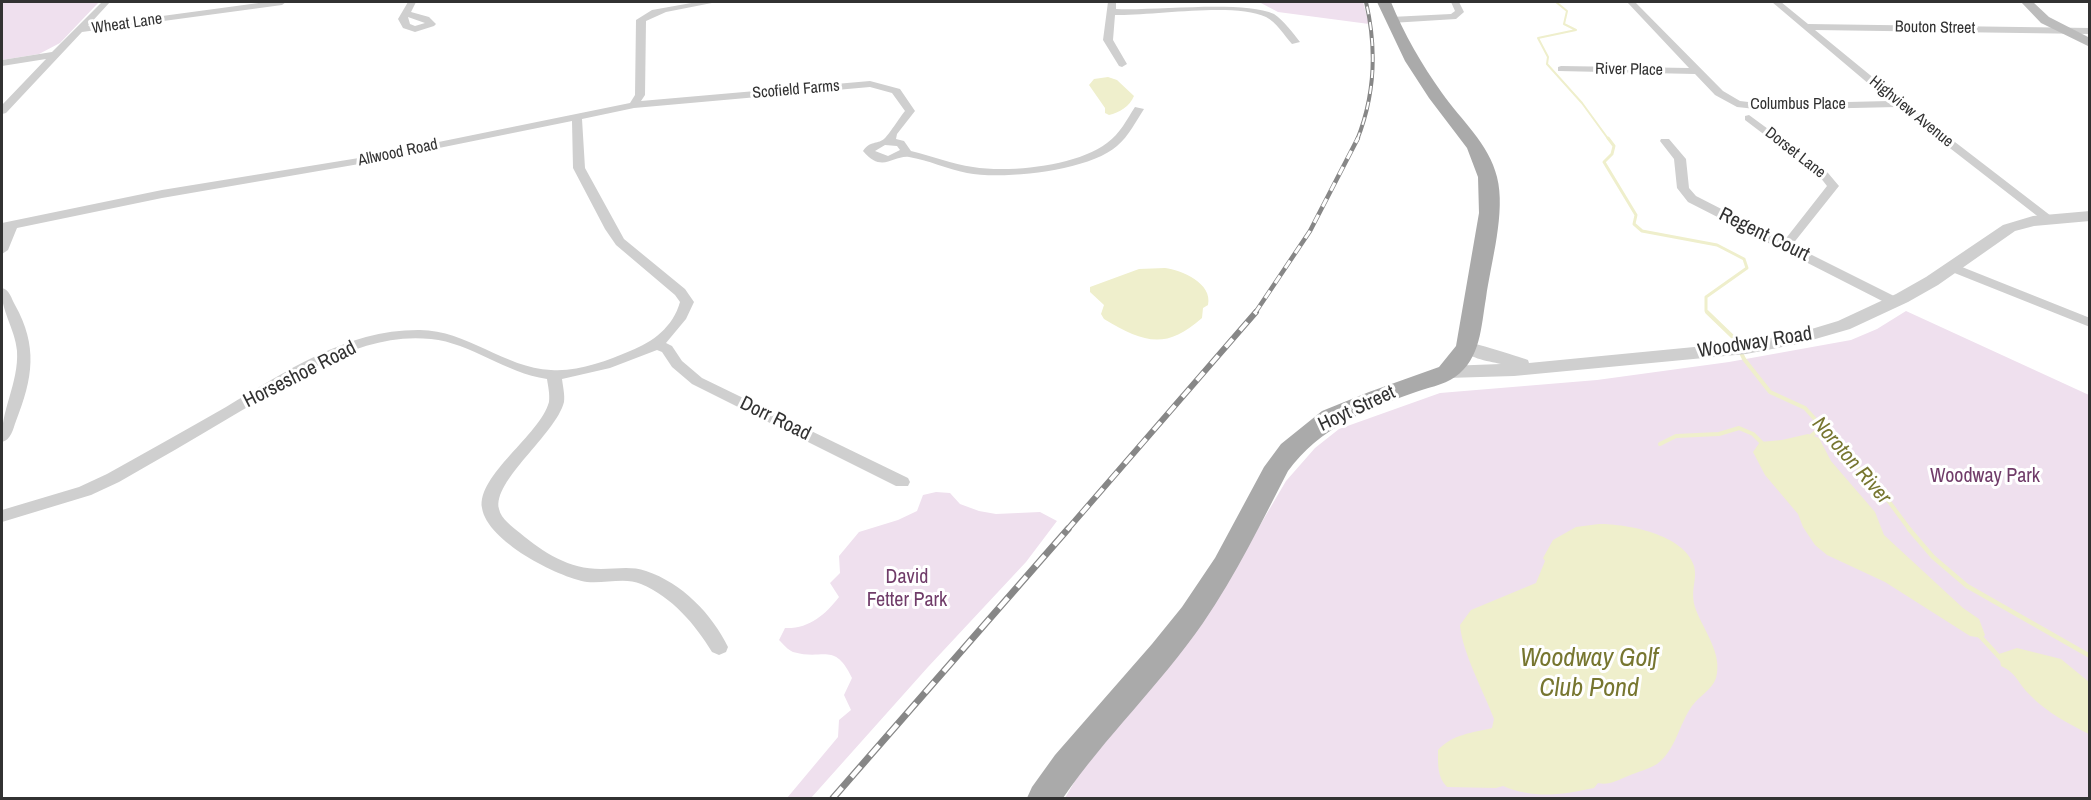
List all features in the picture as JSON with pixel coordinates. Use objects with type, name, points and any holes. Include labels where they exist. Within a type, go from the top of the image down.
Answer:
[{"type":"main road","points":[[1384,2],[1398,36],[1430,87],[1476,147],[1489,177],[1490,213],[1467,346],[1447,372]]},
{"type":"main road","points":[[2027,2],[2038,14],[2090,44]]},
{"type":"main road","name":"Hoyt Street","points":[[1044,798],[1067,765],[1164,653],[1192,615],[1225,565],[1277,467],[1295,444],[1339,413],[1447,372]]},
{"type":"street","points":[[2,111],[106,2]]},
{"type":"street","name":"Wheat Lane","points":[[78,30],[282,2]]},
{"type":"street","points":[[407,14],[412,2]]},
{"type":"street","points":[[634,105],[640,95],[641,20],[647,15],[658,12],[714,2]]},
{"type":"street","points":[[1112,2],[1108,40],[1122,64]]},
{"type":"street","points":[[1391,20],[1456,16],[1460,12],[1455,2]]},
{"type":"street","name":"Columbus Place","points":[[1631,2],[1719,93],[1730,101],[1745,106],[1899,104]]},
{"type":"street","name":"Highview Avenue","points":[[1776,2],[1899,104],[2049,219]]},
{"type":"street","points":[[1112,12],[1228,6],[1250,8],[1270,16],[1295,42]]},
{"type":"street","name":"Bouton Street","points":[[1806,27],[2090,31]]},
{"type":"street","points":[[2,63],[55,55]]},
{"type":"street","name":"River Place","points":[[1561,69],[1697,70]]},
{"type":"street","name":"Scofield Farms","points":[[634,105],[870,84],[896,91],[910,111],[892,134],[890,142]]},
{"type":"street","name":"Allwood Road","points":[[6,226],[162,194],[365,160],[634,105]]},
{"type":"street","name":"Scofield Farms","points":[[904,153],[906,150],[904,145],[890,142],[873,146],[869,151],[870,154],[885,159],[904,153],[987,172],[1060,164],[1083,159],[1112,146],[1139,109]]},
{"type":"street","name":"Horseshoe Road","points":[[2,516],[85,491],[113,478],[306,368],[373,340],[425,333],[440,336],[508,364],[536,373],[554,375],[602,366],[657,344],[681,318],[687,302],[680,292],[620,242],[610,229],[579,168],[577,118]]},
{"type":"street","name":"Dorset Lane","points":[[1749,118],[1824,175],[1833,186],[1791,240],[1783,244]]},
{"type":"street","name":"Regent Court","points":[[1665,141],[1680,159],[1683,189],[1687,194],[1705,206],[1895,302]]},
{"type":"street","name":"Woodway Road","points":[[1447,372],[1483,372],[1726,350],[1812,336],[1895,302],[2009,228],[2049,219],[2090,216]]},
{"type":"street","points":[[2,250],[6,226]]},
{"type":"street","points":[[1952,267],[2090,323]]},
{"type":"street","points":[[2,292],[21,335],[25,366],[17,400],[2,437]]},
{"type":"street","name":"Dorr Road","points":[[657,344],[667,349],[677,364],[697,381],[902,482]]},
{"type":"street","name":"Woodway Road","points":[[1467,346],[1508,362],[1536,367]]},
{"type":"street","points":[[554,375],[556,402],[550,416],[501,481],[490,504],[491,513],[529,551],[556,567],[588,575],[630,573],[647,578],[671,592],[708,629],[719,647]]},
{"type":"green space","points":[[2,2],[99,2],[60,43],[39,54],[2,60]]},
{"type":"green space","points":[[1259,2],[1363,2],[1369,24],[1278,12]]},
{"type":"green space","name":"Woodway Park","points":[[1906,311],[2089,395],[2089,798],[1065,798],[1079,774],[1206,617],[1286,481],[1315,448],[1339,429],[1440,393],[1597,380],[1729,362],[1851,340],[1877,329]]},
{"type":"green space","name":"David Fetter Park","points":[[936,492],[950,493],[960,504],[979,511],[996,514],[1040,512],[1057,521],[1026,562],[811,798],[787,798],[838,737],[839,720],[851,710],[844,695],[852,678],[846,667],[834,656],[793,652],[779,640],[785,628],[802,626],[816,620],[839,597],[830,583],[840,573],[839,556],[859,532],[898,520],[917,511],[923,495]]},
{"type":"water","points":[[1108,77],[1117,80],[1134,96],[1124,108],[1109,115],[1105,113],[1105,108],[1089,85],[1094,79]]},
{"type":"water","points":[[1165,268],[1187,275],[1206,290],[1208,305],[1203,308],[1202,318],[1177,335],[1154,340],[1131,333],[1104,319],[1101,314],[1104,305],[1090,292],[1090,287],[1139,269]]},
{"type":"water","points":[[1808,434],[1819,438],[1831,461],[1875,512],[1884,535],[1963,608],[1979,619],[1985,635],[1982,638],[1970,636],[1885,582],[1827,555],[1815,545],[1803,527],[1798,514],[1765,475],[1753,452],[1760,442]]},
{"type":"water","name":"Woodway Golf Club Pond","points":[[1599,524],[1624,526],[1653,533],[1679,546],[1688,555],[1695,571],[1694,603],[1717,660],[1714,682],[1692,706],[1669,752],[1654,766],[1617,781],[1606,784],[1598,783],[1594,788],[1548,795],[1526,793],[1503,786],[1496,788],[1447,787],[1440,775],[1438,750],[1456,737],[1492,728],[1494,719],[1469,659],[1460,625],[1471,610],[1536,583],[1545,561],[1543,558],[1553,540],[1576,527]]},
{"type":"water","points":[[2017,648],[2061,659],[2089,682],[2089,734],[2043,707],[2011,672],[2001,666],[1999,654]]},
{"type":"waterway","name":"Noroton River","points":[[1556,2],[1567,11],[1564,24],[1576,30],[1538,38],[1548,57],[1547,64],[1582,103],[1609,140]]},
{"type":"waterway","name":"Noroton River","points":[[1608,138],[1614,146],[1612,154],[1604,162],[1636,215],[1634,224],[1642,231],[1717,245],[1744,259],[1747,268],[1706,297],[1707,312]]},
{"type":"waterway","name":"Noroton River","points":[[1707,312],[1734,338],[1744,359],[1770,392],[1805,408],[1890,503],[1910,530]]},
{"type":"waterway","points":[[1809,438],[1821,427]]},
{"type":"waterway","points":[[1660,444],[1676,436],[1719,434],[1739,428],[1753,434],[1764,445]]},
{"type":"waterway","name":"Noroton River","points":[[1909,529],[1933,557],[1967,586],[2090,656]]},
{"type":"waterway","points":[[1979,635],[2002,660]]},
{"type":"railway","points":[[1357,140],[1371,89],[1373,54],[1366,2]]},
{"type":"railway","points":[[1255,313],[1310,231],[1357,140]]},
{"type":"railway","points":[[1067,530],[1256,312]]},
{"type":"railway","points":[[833,798],[1068,529]]}]
